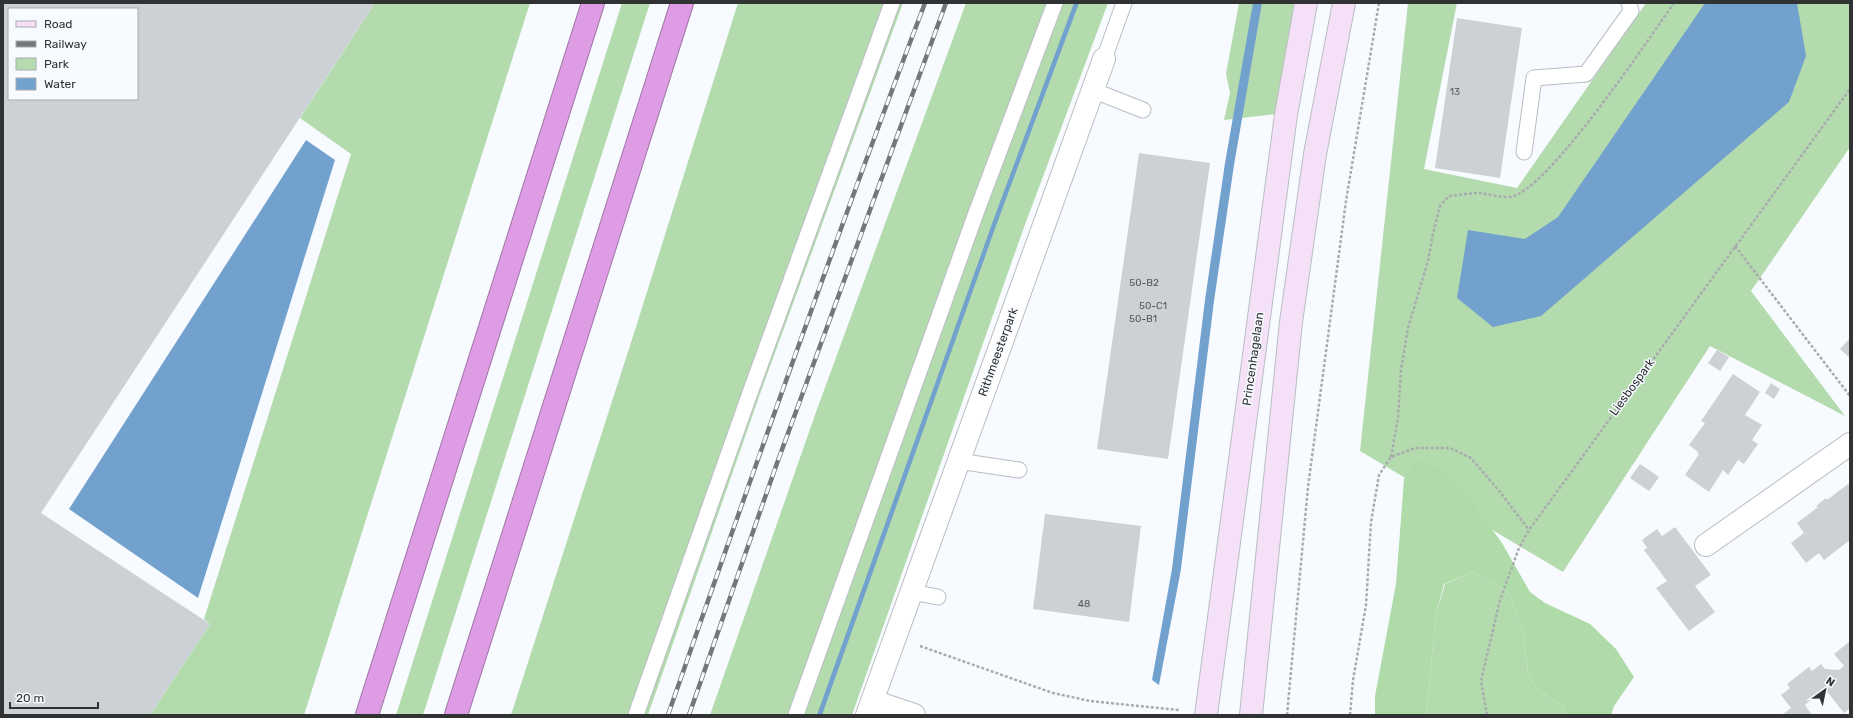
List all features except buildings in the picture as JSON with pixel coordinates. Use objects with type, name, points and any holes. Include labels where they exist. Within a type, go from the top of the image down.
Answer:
[{"type":"highway","points":[[367,715],[593,3]]},
{"type":"highway","points":[[456,715],[682,3]]},
{"type":"main road","name":"Princenhagelaan","points":[[1206,714],[1286,115],[1306,3]]},
{"type":"main road","points":[[1251,715],[1291,322],[1315,154],[1344,3]]},
{"type":"street","name":"Rithmeesterpark","points":[[914,715],[869,708],[1104,59]]},
{"type":"street","points":[[1706,545],[1850,444]]},
{"type":"lane","points":[[636,715],[754,383],[892,3]]},
{"type":"lane","points":[[796,715],[973,221],[1054,3]]},
{"type":"lane","name":"Rithmeesterpark","points":[[1104,59],[1124,3]]},
{"type":"lane","points":[[1524,152],[1534,78],[1586,74],[1631,11],[1629,3]]},
{"type":"lane","points":[[1092,90],[1143,110]]},
{"type":"lane","points":[[958,461],[1019,470]]},
{"type":"lane","points":[[911,592],[938,597]]},
{"type":"path","points":[[1287,715],[1309,479],[1346,201],[1380,3]]},
{"type":"path","points":[[1350,715],[1353,680],[1366,604],[1371,522],[1379,475],[1391,457],[1398,418],[1401,370],[1408,328],[1428,262],[1432,234],[1440,206],[1450,196],[1478,193],[1510,197],[1527,189],[1546,172],[1590,120],[1674,3]]},
{"type":"path","name":"Liesbospark","points":[[1487,715],[1481,681],[1500,600],[1519,548],[1528,530],[1850,89]]},
{"type":"path","points":[[1735,246],[1850,396]]},
{"type":"path","points":[[1391,457],[1415,448],[1450,448],[1471,458],[1500,492],[1528,530]]},
{"type":"path","points":[[895,637],[1059,695],[1090,701],[1206,714]]},
{"type":"green space","points":[[375,3],[530,3],[304,715],[150,715],[210,624],[204,619],[351,154],[300,118]]},
{"type":"green space","points":[[622,3],[650,3],[423,715],[396,715]]},
{"type":"green space","points":[[738,3],[885,3],[630,715],[511,715],[635,330]]},
{"type":"green space","points":[[899,3],[903,3],[760,394],[648,715],[643,715]]},
{"type":"green space","points":[[966,3],[1049,3],[790,715],[710,715],[816,412]]},
{"type":"green space","points":[[1060,3],[1108,3],[1023,230],[852,715],[803,715]]},
{"type":"green space","points":[[1239,3],[1296,3],[1277,114],[1224,120],[1230,93],[1226,74]]},
{"type":"green space","points":[[1408,3],[1457,3],[1424,169],[1517,188],[1646,3],[1850,3],[1850,147],[1751,291],[1845,416],[1710,346],[1563,572],[1360,451]]},
{"type":"green space","points":[[1416,460],[1437,468],[1462,488],[1502,543],[1530,592],[1545,603],[1590,624],[1616,649],[1634,677],[1614,706],[1611,715],[1566,715],[1564,706],[1537,689],[1528,674],[1524,633],[1510,594],[1492,580],[1471,572],[1444,584],[1436,613],[1426,715],[1375,715],[1375,696],[1396,584],[1404,479]]},
{"type":"green space","points":[[1471,572],[1492,580],[1510,594],[1524,633],[1528,674],[1537,689],[1564,706],[1566,715],[1426,715],[1436,613],[1445,584]]},
{"type":"water","points":[[1074,3],[1079,3],[997,223],[822,715],[817,715],[993,221]]},
{"type":"water","points":[[1253,3],[1262,3],[1234,165],[1214,301],[1181,569],[1159,685],[1152,680],[1172,569],[1205,300],[1225,163]]},
{"type":"water","points":[[1705,3],[1797,3],[1806,56],[1789,102],[1541,316],[1493,327],[1457,298],[1468,230],[1525,239],[1558,217]]},
{"type":"water","points":[[306,140],[335,160],[198,598],[69,509]]},
{"type":"railway","points":[[668,715],[794,358],[925,3]]},
{"type":"railway","points":[[689,715],[776,466],[946,3]]}]
